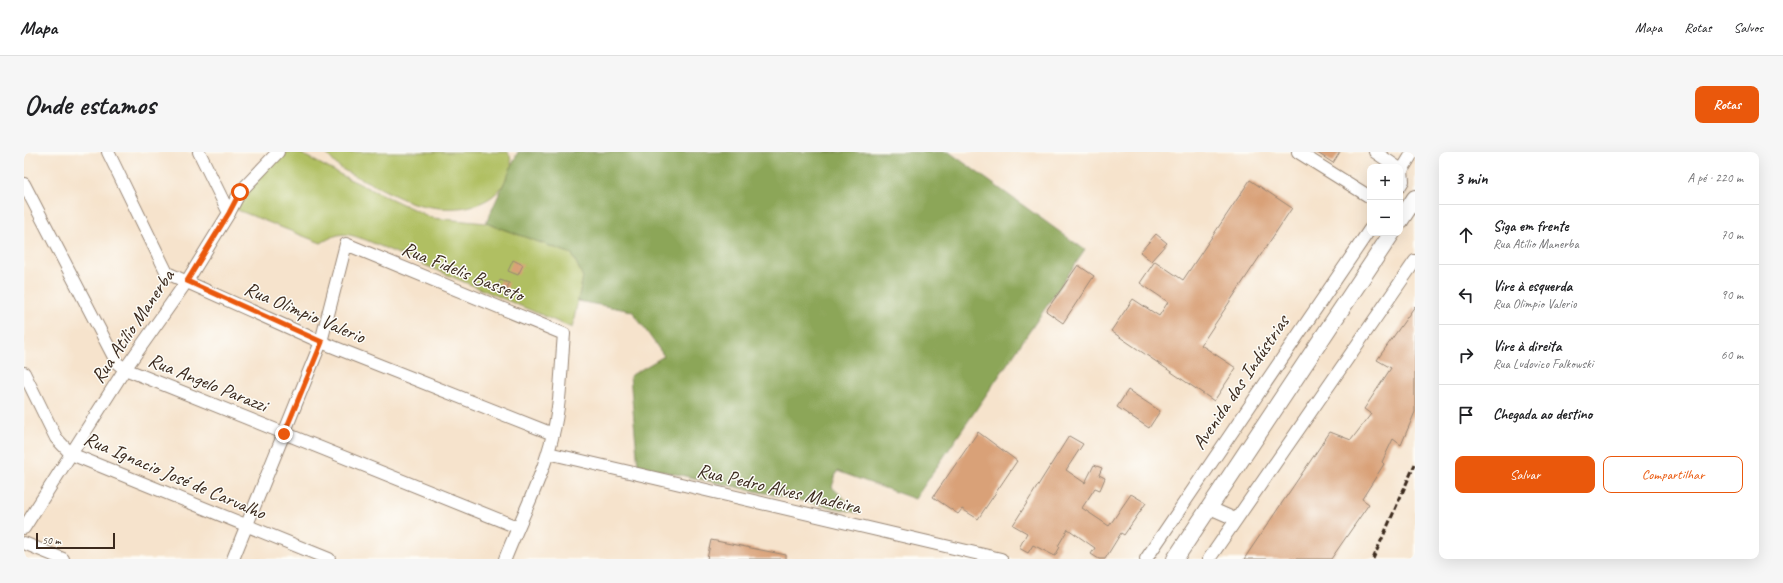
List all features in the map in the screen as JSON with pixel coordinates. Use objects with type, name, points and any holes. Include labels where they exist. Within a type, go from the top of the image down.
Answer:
[{"type":"main road","points":[[1403,216],[1415,198]]},
{"type":"main road","points":[[1175,559],[1390,236]]},
{"type":"street","name":"Rua Olimpio Valerio","points":[[108,152],[167,273],[322,342],[553,434]]},
{"type":"street","points":[[199,152],[229,213]]},
{"type":"street","name":"Rua Atílio Manerba","points":[[24,528],[125,369],[187,281],[229,213],[240,192],[278,152]]},
{"type":"street","points":[[1298,152],[1367,195]]},
{"type":"street","points":[[1375,152],[1393,164]]},
{"type":"street","points":[[1403,164],[1410,153]]},
{"type":"street","name":"Rua Angelo Parazzi","points":[[24,184],[117,363],[125,369],[517,527]]},
{"type":"street","name":"Avenida das Indústrias","points":[[1146,559],[1367,233]]},
{"type":"street","name":"Rua Fidelis Basseto","points":[[322,342],[346,244],[564,334],[557,416],[553,434]]},
{"type":"street","points":[[1209,559],[1235,519],[1415,261]]},
{"type":"street","points":[[233,559],[322,342]]},
{"type":"street","name":"Rua Ignacio José de Carvalho","points":[[24,373],[56,438],[71,454],[329,559]]},
{"type":"street","points":[[505,559],[548,453],[553,434]]},
{"type":"street","name":"Rua Pedro Alves Madeira","points":[[548,453],[1001,559]]},
{"type":"street","points":[[1210,508],[1235,519]]},
{"type":"street","points":[[24,543],[63,559]]},
{"type":"green space","points":[[286,152],[298,152],[345,177],[432,218],[486,223],[572,254],[583,277],[572,328],[366,240],[343,234],[334,236],[321,243],[235,209],[259,173]]},
{"type":"green space","points":[[325,152],[508,152],[511,159],[511,166],[506,180],[498,191],[488,199],[476,205],[463,208],[436,208],[410,202],[395,196],[345,171],[339,167]]},
{"type":"green space","points":[[518,152],[949,152],[1085,250],[915,499],[837,471],[832,487],[859,513],[638,466],[630,376],[664,356],[632,311],[578,301],[583,277],[572,254],[486,223]]},
{"type":"building","points":[[1316,152],[1340,152],[1333,163]]},
{"type":"building","points":[[1250,180],[1292,208],[1201,345],[1236,368],[1214,401],[1111,331],[1133,299],[1159,316],[1168,302],[1140,283],[1155,261],[1183,280]]},
{"type":"building","points":[[1156,234],[1167,243],[1151,261],[1140,252]]},
{"type":"building","points":[[513,260],[523,265],[518,275],[508,271]]},
{"type":"building","points":[[1078,265],[1094,276],[1063,323],[1046,311]]},
{"type":"building","points":[[500,280],[509,283],[506,292],[496,289]]},
{"type":"building","points":[[1415,306],[1415,412],[1401,445],[1393,439],[1382,462],[1384,464],[1362,499],[1369,504],[1331,559],[1244,559],[1330,432],[1351,440],[1371,414],[1364,409],[1391,368],[1377,360]]},
{"type":"building","points":[[1128,390],[1160,411],[1149,428],[1117,407]]},
{"type":"building","points":[[978,432],[1017,461],[978,519],[962,509],[958,514],[933,497]]},
{"type":"building","points":[[1069,436],[1083,444],[1066,470],[1085,483],[1094,465],[1102,468],[1099,475],[1105,478],[1100,490],[1095,488],[1082,508],[1109,526],[1131,494],[1146,503],[1124,535],[1121,533],[1105,559],[1099,559],[1091,554],[1095,548],[1068,529],[1058,546],[1060,547],[1055,556],[1033,545],[1028,553],[1019,548],[1027,533],[1013,525]]},
{"type":"building","points":[[711,540],[786,555],[786,559],[707,559]]},
{"type":"railway","points":[[1373,559],[1415,464]]},
{"type":"route","points":[[240,192],[229,213],[187,281],[322,342],[284,434]]}]
